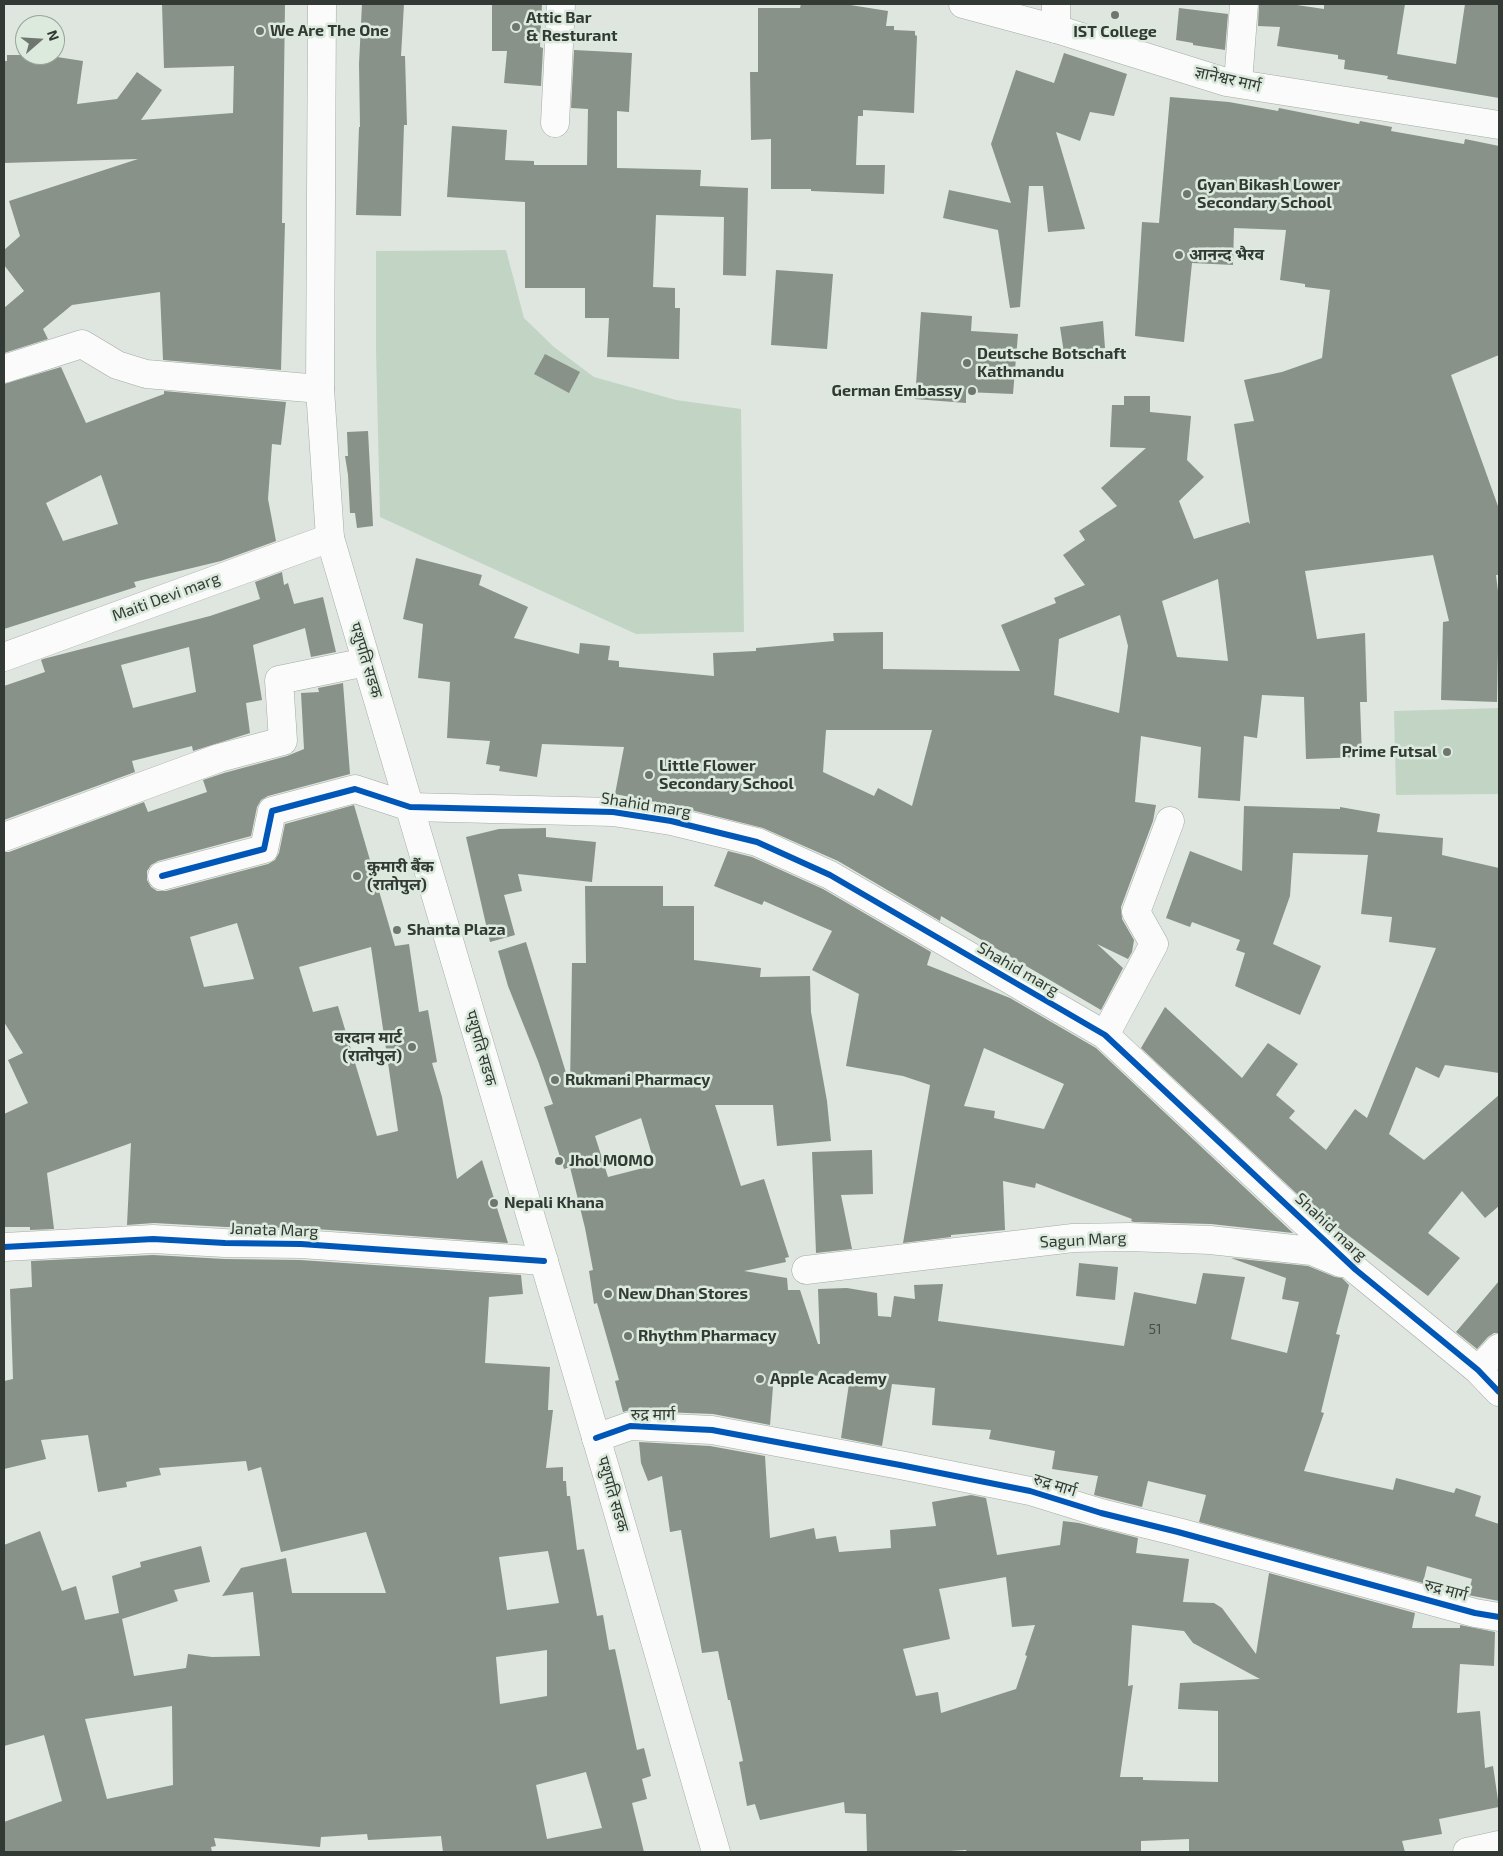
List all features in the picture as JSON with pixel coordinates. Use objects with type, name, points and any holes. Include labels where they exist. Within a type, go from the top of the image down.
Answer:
[{"type":"street","name":"पशुपति सडक","points":[[322,4],[320,389],[330,538],[596,1438],[708,1845]]},
{"type":"street","points":[[555,123],[561,4]]},
{"type":"street","name":"ज्ञानेश्वर मार्ग","points":[[963,4],[1056,16],[1226,82],[1499,125]]},
{"type":"street","points":[[1238,83],[1244,4]]},
{"type":"street","points":[[4,369],[82,344],[117,365],[146,374],[320,389]]},
{"type":"street","name":"Maiti Devi marg","points":[[4,657],[330,538]]},
{"type":"street","points":[[4,837],[219,758],[283,741],[279,680],[366,662]]},
{"type":"street","name":"Shahid marg","points":[[162,876],[264,849],[272,811],[356,789],[410,807],[613,812],[671,820],[757,842],[830,875],[1105,1035],[1356,1270],[1478,1370],[1499,1392]]},
{"type":"street","points":[[1105,1035],[1154,944],[1136,912],[1170,821]]},
{"type":"street","name":"Sagun Marg","points":[[806,1270],[1073,1238],[1129,1237],[1210,1240],[1312,1250],[1356,1270]]},
{"type":"street","name":"Janata Marg","points":[[4,1247],[153,1239],[225,1243],[302,1244],[544,1261]]},
{"type":"street","points":[[1478,1370],[1499,1348]]},
{"type":"street","name":"रुद्र मार्ग","points":[[596,1438],[630,1426],[712,1430],[900,1465],[1030,1491],[1101,1513],[1476,1613],[1499,1617]]},
{"type":"street","points":[[708,1845],[730,1852]]},
{"type":"street","points":[[1467,1852],[1499,1845]]},
{"type":"green space","points":[[506,250],[524,318],[554,347],[594,377],[676,400],[741,409],[744,632],[636,634],[380,517],[376,251]]},
{"type":"green space","name":"Prime Futsal","points":[[1499,708],[1499,794],[1396,795],[1394,711]]},
{"type":"building","points":[[162,4],[285,4],[282,223],[285,223],[281,370],[163,360],[160,292],[72,305],[43,329],[48,339],[4,353],[4,308],[24,291],[4,265],[4,250],[20,236],[9,201],[138,159],[4,163],[4,61],[7,61],[7,55],[15,55],[15,65],[65,65],[65,58],[83,61],[77,104],[117,99],[137,72],[162,90],[141,120],[233,113],[234,66],[164,68]]},
{"type":"building","points":[[362,4],[404,4],[401,56],[405,56],[407,125],[404,125],[401,216],[356,215]]},
{"type":"building","name":"Attic Bar & Resturant","points":[[492,4],[542,4],[540,47],[543,48],[541,86],[504,83],[507,51],[492,51]]},
{"type":"building","points":[[801,4],[844,4],[888,11],[886,26],[894,26],[894,30],[915,31],[917,36],[914,113],[863,110],[863,116],[858,116],[856,165],[885,165],[884,194],[811,191],[811,189],[771,189],[771,139],[751,140],[750,72],[758,72],[758,8],[800,8]]},
{"type":"building","points":[[1259,4],[1290,4],[1324,9],[1324,4],[1405,4],[1397,54],[1456,64],[1465,4],[1499,4],[1499,98],[1387,79],[1388,76],[1344,69],[1345,60],[1338,59],[1338,55],[1277,46],[1280,27],[1258,26]]},
{"type":"building","points":[[1179,8],[1228,14],[1225,50],[1176,40]]},
{"type":"building","points":[[574,50],[632,53],[629,112],[617,111],[617,168],[701,170],[700,186],[748,188],[746,276],[723,275],[724,217],[656,215],[653,287],[675,288],[675,308],[680,308],[679,359],[607,357],[609,318],[585,318],[585,288],[525,288],[525,202],[447,197],[452,126],[507,130],[505,160],[534,161],[534,165],[587,165],[588,109],[571,108]]},
{"type":"building","points":[[1064,53],[1127,74],[1114,116],[1090,112],[1080,141],[1056,132],[1085,229],[1048,232],[1043,186],[1029,186],[1020,307],[1010,308],[998,230],[943,218],[949,190],[1011,203],[991,144],[1016,70],[1054,83]]},
{"type":"building","points":[[1170,97],[1229,102],[1278,111],[1279,108],[1359,124],[1360,121],[1392,127],[1391,131],[1464,144],[1465,139],[1499,146],[1499,355],[1451,375],[1499,509],[1499,575],[1496,575],[1499,599],[1497,702],[1441,700],[1443,622],[1449,621],[1433,555],[1305,571],[1317,639],[1365,633],[1367,702],[1360,702],[1362,757],[1306,759],[1304,697],[1262,695],[1257,738],[1244,736],[1240,801],[1198,798],[1201,747],[1141,736],[1135,802],[1156,805],[1153,821],[1121,907],[1122,919],[1134,940],[1132,952],[1128,959],[1097,944],[1123,968],[1101,1010],[941,916],[940,921],[838,861],[763,828],[675,806],[615,794],[624,747],[542,744],[537,777],[499,771],[500,766],[486,764],[490,741],[447,738],[450,682],[418,678],[423,624],[403,619],[416,558],[482,575],[479,585],[528,607],[514,638],[579,654],[580,643],[610,646],[608,660],[619,661],[619,667],[714,676],[713,653],[756,651],[756,648],[834,641],[833,633],[883,632],[883,669],[1020,671],[1001,625],[1056,603],[1054,598],[1085,585],[1063,555],[1085,540],[1079,531],[1117,506],[1101,488],[1146,448],[1110,447],[1112,405],[1124,405],[1124,396],[1150,396],[1150,412],[1191,416],[1187,460],[1204,477],[1179,501],[1194,539],[1248,522],[1250,524],[1234,424],[1254,421],[1244,380],[1282,372],[1322,358],[1330,290],[1305,287],[1305,284],[1280,280],[1286,230],[1234,228],[1233,265],[1192,263],[1184,342],[1135,336],[1142,222],[1159,223]],"holes":[[[1218,579],[1228,661],[1177,657],[1162,601]],[[1120,615],[1128,646],[1119,713],[1054,695],[1059,639]],[[826,730],[932,730],[912,806],[878,788],[874,796],[823,772]]]},
{"type":"building","points":[[776,270],[833,274],[827,349],[771,345]]},
{"type":"building","name":"Deutsche Botschaft Kathmandu","points":[[921,312],[972,316],[971,331],[1018,334],[1013,394],[966,392],[966,403],[915,399]]},
{"type":"building","points":[[1103,321],[1105,348],[1064,353],[1060,327]]},
{"type":"building","points":[[545,354],[580,372],[569,393],[534,374]]},
{"type":"building","points":[[61,367],[86,423],[164,394],[164,391],[286,402],[281,445],[272,444],[268,499],[276,541],[221,561],[134,582],[136,587],[4,629],[4,384]],"holes":[[[101,475],[118,524],[63,541],[46,503]]]},
{"type":"building","points":[[368,431],[373,526],[357,528],[355,513],[350,513],[345,456],[348,456],[347,432]]},
{"type":"building","points":[[282,572],[284,585],[288,583],[294,604],[323,597],[336,652],[311,657],[305,628],[253,645],[262,700],[246,703],[250,733],[193,751],[192,746],[132,761],[135,772],[4,820],[4,686],[45,672],[41,660],[43,659],[210,616],[260,599],[255,582]],"holes":[[[189,647],[196,692],[133,708],[121,665]]]},
{"type":"building","points":[[343,683],[350,774],[268,796],[261,800],[257,807],[251,836],[158,861],[151,865],[147,871],[147,880],[151,887],[157,891],[166,891],[268,864],[275,860],[279,853],[285,824],[354,805],[395,946],[409,944],[419,1012],[428,1010],[437,1062],[432,1063],[442,1097],[457,1179],[482,1160],[508,1243],[302,1228],[226,1227],[154,1223],[127,1225],[131,1143],[47,1173],[54,1229],[30,1230],[30,1227],[4,1227],[4,1114],[28,1103],[8,1060],[23,1053],[4,1022],[4,852],[9,852],[144,802],[148,812],[207,792],[203,780],[287,756],[304,749],[301,693],[319,692],[318,688]],"holes":[[[237,923],[254,979],[204,987],[190,937]],[[371,947],[398,1131],[377,1136],[338,1006],[313,1012],[299,967]]]},
{"type":"building","points":[[1244,806],[1340,809],[1340,807],[1380,814],[1377,832],[1443,838],[1442,855],[1499,868],[1499,1073],[1445,1065],[1439,1078],[1416,1067],[1389,1134],[1424,1160],[1499,1095],[1499,1206],[1485,1218],[1462,1191],[1428,1233],[1460,1258],[1428,1296],[1311,1207],[1141,1048],[1165,1007],[1242,1078],[1268,1043],[1298,1064],[1276,1095],[1295,1111],[1289,1118],[1326,1150],[1355,1109],[1367,1118],[1436,948],[1389,942],[1392,917],[1361,914],[1368,855],[1293,853],[1290,896],[1273,944],[1321,966],[1300,1015],[1235,986],[1245,953],[1236,950],[1240,940],[1192,922],[1190,927],[1166,918],[1190,851],[1242,871]]},
{"type":"building","points":[[546,828],[546,837],[596,842],[592,882],[518,874],[522,891],[504,895],[515,935],[490,942],[466,837],[499,829]]},
{"type":"building","points":[[728,851],[752,857],[823,889],[931,952],[927,965],[1010,998],[1096,1048],[1293,1233],[1211,1224],[1134,1222],[1131,1221],[1132,1219],[1036,1183],[1035,1188],[1003,1181],[1005,1230],[951,1235],[951,1237],[903,1243],[930,1085],[903,1076],[846,1066],[859,994],[812,970],[832,931],[764,901],[762,905],[714,886]],"holes":[[[984,1048],[1064,1084],[1044,1129],[994,1118],[995,1111],[964,1106]]]},
{"type":"building","points":[[585,886],[663,886],[663,906],[694,906],[694,960],[761,968],[760,977],[810,976],[811,1012],[827,1101],[831,1141],[777,1146],[773,1105],[715,1105],[741,1186],[764,1179],[789,1257],[785,1258],[786,1262],[744,1271],[787,1278],[788,1290],[800,1290],[818,1344],[820,1344],[818,1289],[847,1288],[877,1293],[878,1316],[891,1317],[894,1296],[915,1299],[914,1285],[943,1284],[938,1321],[1124,1346],[1134,1292],[1196,1304],[1203,1273],[1245,1277],[1231,1339],[1287,1353],[1299,1302],[1282,1299],[1286,1278],[1231,1258],[1308,1266],[1342,1278],[1349,1285],[1336,1334],[1340,1335],[1321,1412],[1324,1413],[1304,1471],[1393,1490],[1396,1478],[1454,1493],[1456,1488],[1481,1496],[1475,1516],[1499,1524],[1499,1601],[1468,1595],[1472,1579],[1427,1566],[1423,1583],[1199,1522],[1206,1495],[1148,1481],[1142,1507],[1094,1495],[1098,1476],[1052,1469],[1055,1451],[989,1439],[991,1430],[932,1425],[935,1388],[892,1384],[882,1446],[841,1438],[850,1377],[774,1374],[770,1425],[713,1414],[637,1411],[637,1408],[623,1412],[615,1381],[619,1380],[597,1303],[594,1304],[589,1271],[593,1270],[570,1167],[564,1169],[544,1107],[553,1104],[508,986],[498,951],[526,942],[570,1086],[572,963],[586,963]],"holes":[[[641,1118],[655,1165],[608,1177],[595,1136]]]},
{"type":"building","points":[[872,1150],[873,1194],[841,1195],[852,1249],[816,1253],[812,1152]]},
{"type":"building","points":[[153,1255],[225,1259],[300,1260],[521,1275],[523,1294],[489,1297],[485,1363],[550,1367],[548,1410],[553,1410],[546,1468],[563,1467],[563,1481],[566,1481],[567,1496],[570,1496],[577,1550],[584,1549],[597,1616],[603,1615],[609,1650],[615,1649],[637,1750],[644,1748],[651,1776],[642,1779],[647,1799],[632,1803],[644,1852],[443,1852],[441,1836],[368,1840],[367,1834],[321,1837],[320,1847],[214,1838],[216,1846],[211,1847],[212,1852],[4,1852],[4,1822],[62,1801],[44,1735],[4,1746],[4,1545],[40,1531],[62,1591],[76,1586],[85,1620],[119,1613],[112,1576],[141,1567],[140,1562],[201,1546],[210,1582],[174,1590],[178,1601],[122,1619],[134,1676],[186,1668],[188,1654],[212,1657],[260,1656],[253,1592],[222,1596],[241,1568],[286,1558],[292,1593],[386,1593],[366,1532],[281,1552],[261,1467],[248,1471],[246,1461],[159,1468],[161,1475],[126,1482],[127,1487],[98,1492],[88,1435],[41,1440],[46,1459],[4,1469],[4,1381],[13,1379],[10,1289],[32,1287],[31,1261]],"holes":[[[548,1551],[559,1603],[507,1610],[499,1557]],[[547,1650],[547,1696],[500,1704],[496,1657]],[[172,1706],[173,1785],[107,1799],[85,1719]],[[586,1772],[602,1828],[547,1839],[536,1785]]]},
{"type":"building","points":[[1079,1263],[1118,1267],[1115,1300],[1076,1296]]},
{"type":"building","points":[[1499,1281],[1499,1333],[1494,1333],[1488,1337],[1477,1349],[1456,1332]]},
{"type":"building","points":[[639,1442],[710,1446],[765,1456],[770,1538],[814,1528],[816,1539],[836,1536],[839,1552],[891,1548],[890,1530],[936,1526],[932,1502],[971,1495],[986,1498],[997,1555],[1060,1545],[1063,1521],[1079,1523],[1138,1538],[1136,1553],[1189,1559],[1183,1602],[1214,1603],[1222,1608],[1256,1654],[1269,1573],[1415,1613],[1412,1628],[1460,1628],[1460,1625],[1495,1632],[1494,1666],[1460,1664],[1457,1713],[1480,1711],[1485,1768],[1493,1766],[1499,1807],[1439,1819],[1442,1834],[1402,1841],[1405,1852],[1189,1852],[1189,1839],[1141,1841],[1141,1852],[967,1852],[966,1850],[867,1852],[866,1814],[845,1813],[844,1802],[760,1820],[755,1804],[747,1806],[739,1762],[743,1761],[718,1651],[702,1653],[681,1530],[670,1532],[662,1476],[648,1481],[641,1463]],"holes":[[[1006,1577],[1012,1627],[1035,1625],[1016,1689],[941,1713],[938,1692],[916,1696],[903,1649],[950,1639],[939,1589]],[[1132,1625],[1184,1631],[1193,1643],[1260,1679],[1180,1683],[1178,1709],[1218,1711],[1218,1782],[1143,1780],[1143,1777],[1120,1777],[1133,1685],[1128,1686]]]},
{"type":"cycle path","points":[[162,876],[264,849],[272,811],[355,789],[410,807],[613,812],[671,821],[757,842],[830,875],[1105,1035],[1356,1270],[1478,1370],[1499,1392]]},
{"type":"cycle path","points":[[4,1247],[153,1239],[225,1243],[301,1244],[544,1261]]},
{"type":"cycle path","points":[[596,1438],[630,1426],[712,1430],[900,1465],[1030,1491],[1101,1513],[1178,1532],[1475,1613],[1499,1617]]},
{"type":"place","name":"IST College","points":[[1115,15]]},
{"type":"place","name":"Attic Bar & Resturant","points":[[516,27]]},
{"type":"place","name":"We Are The One","points":[[260,31]]},
{"type":"place","name":"Gyan Bikash Lower Secondary School","points":[[1187,194]]},
{"type":"place","name":"आनन्द भैरव","points":[[1179,255]]},
{"type":"place","name":"Deutsche Botschaft Kathmandu","points":[[967,363]]},
{"type":"place","name":"German Embassy","points":[[972,391]]},
{"type":"place","name":"Prime Futsal","points":[[1447,752]]},
{"type":"place","name":"Little Flower Secondary School","points":[[649,775]]},
{"type":"place","name":"कुमारी बैंक (रातोपुल)","points":[[357,876]]},
{"type":"place","name":"Shanta Plaza","points":[[397,930]]},
{"type":"place","name":"वरदान मार्ट (रातोपुल)","points":[[412,1047]]},
{"type":"place","name":"Rukmani Pharmacy","points":[[555,1080]]},
{"type":"place","name":"Jhol MOMO","points":[[559,1161]]},
{"type":"place","name":"Nepali Khana","points":[[494,1203]]},
{"type":"place","name":"New Dhan Stores","points":[[608,1294]]},
{"type":"place","name":"Rhythm Pharmacy","points":[[628,1336]]},
{"type":"place","name":"Apple Academy","points":[[760,1379]]}]
